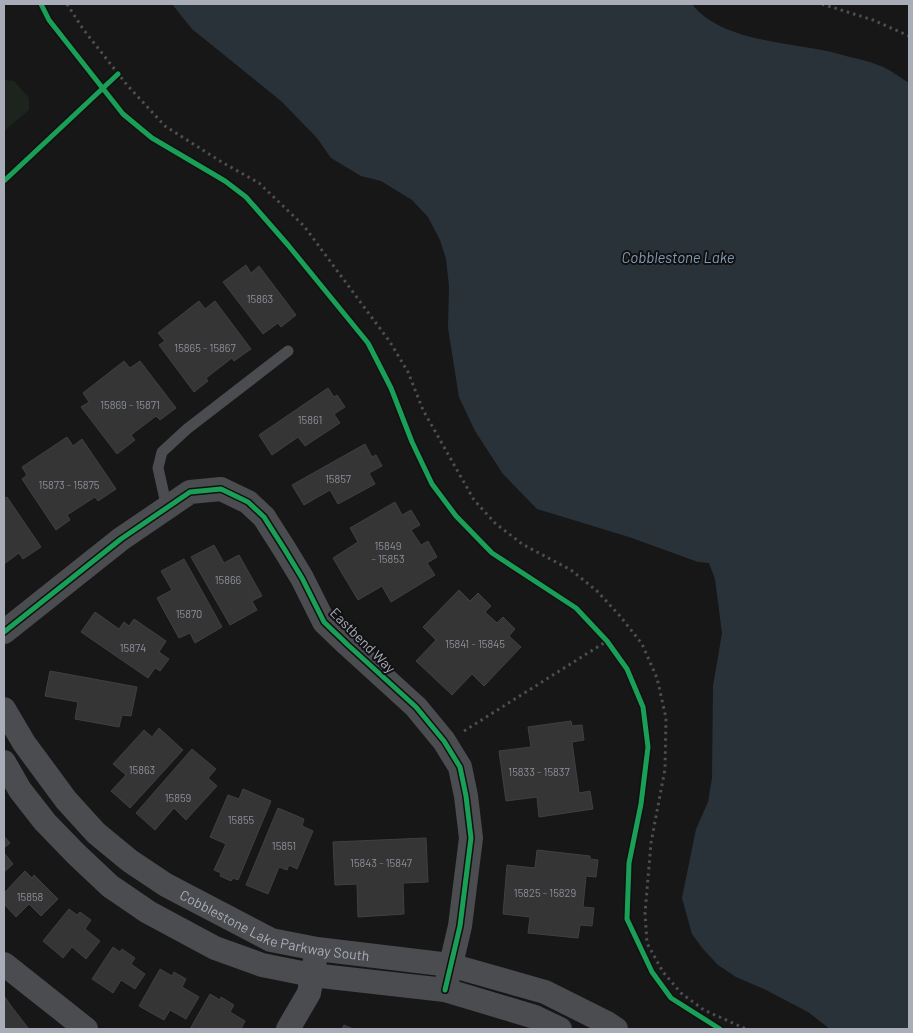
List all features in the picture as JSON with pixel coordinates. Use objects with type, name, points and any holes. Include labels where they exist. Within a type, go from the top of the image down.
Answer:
[{"type":"street","name":"Eastbend Way","points":[[4,632],[121,539],[190,492],[221,489],[248,502],[264,517],[285,550],[302,578],[324,622],[416,707],[444,742],[460,766],[471,838],[460,926],[445,990]]},
{"type":"street","name":"Cobblestone Lake Parkway South","points":[[4,709],[24,742],[66,800],[96,833],[130,861],[166,885],[271,940],[317,949],[450,965],[545,992],[616,1029]]},
{"type":"street","name":"Cobblestone Lake Parkway South","points":[[4,762],[20,790],[46,822],[110,886],[148,912],[215,948],[262,965],[312,975],[445,990],[535,1017],[560,1029]]},
{"type":"street","points":[[288,1029],[309,993],[317,949]]},
{"type":"street","points":[[4,964],[86,1029]]},
{"type":"lane","points":[[167,508],[158,468],[162,452],[187,429],[288,351]]},
{"type":"path","points":[[67,4],[83,29],[118,74],[165,126],[259,183],[304,226],[390,342],[408,372],[424,410],[474,500],[495,523],[522,544],[571,570],[597,591],[642,644],[657,678],[666,718],[665,769],[651,844],[645,913],[647,944],[663,972],[681,993],[704,1010],[746,1029]]},
{"type":"path","points":[[822,4],[874,20],[909,36]]},
{"type":"path","points":[[112,79],[118,74]]},
{"type":"path","points":[[601,634],[612,648]]},
{"type":"path","points":[[463,731],[607,641]]},
{"type":"shaded area","points":[[4,80],[14,81],[29,98],[29,110],[4,131]]},
{"type":"water","name":"Cobblestone Lake","points":[[172,4],[692,4],[705,17],[721,27],[740,34],[867,61],[886,69],[909,83],[909,1029],[830,1029],[808,1012],[736,977],[718,965],[692,934],[682,898],[696,829],[708,802],[712,778],[713,686],[722,633],[715,579],[709,563],[698,562],[629,537],[537,509],[503,474],[475,431],[459,397],[448,328],[449,286],[446,259],[440,240],[428,217],[412,200],[381,181],[361,176],[331,158],[317,138],[281,101],[192,29]]},
{"type":"building","points":[[246,265],[251,273],[259,266],[296,315],[281,327],[278,323],[263,334],[223,282]]},
{"type":"building","points":[[199,301],[205,309],[215,301],[251,349],[234,361],[232,358],[206,378],[208,381],[194,392],[159,345],[165,341],[158,333]]},
{"type":"building","points":[[124,361],[130,368],[140,361],[176,408],[160,420],[156,416],[131,435],[135,440],[117,454],[81,407],[89,402],[83,393]]},
{"type":"building","points":[[328,388],[334,397],[337,395],[345,407],[334,414],[340,423],[305,446],[298,437],[272,455],[259,435]]},
{"type":"building","points":[[67,437],[73,446],[82,439],[116,489],[98,501],[95,497],[67,515],[70,520],[56,530],[22,479],[27,475],[22,467]]},
{"type":"building","points":[[365,444],[372,457],[376,455],[382,466],[369,473],[375,484],[338,504],[330,490],[304,505],[292,485]]},
{"type":"building","points":[[7,497],[41,547],[23,559],[19,553],[4,564],[4,499]]},
{"type":"building","points":[[395,502],[402,515],[411,510],[420,525],[411,530],[421,545],[428,541],[437,557],[427,563],[435,575],[391,602],[382,586],[358,600],[333,558],[358,542],[350,528]]},
{"type":"building","points":[[214,545],[224,563],[239,555],[262,596],[252,601],[257,610],[230,625],[191,557]]},
{"type":"building","points":[[184,559],[222,627],[195,643],[190,633],[179,638],[157,598],[172,590],[161,571]]},
{"type":"building","points":[[459,590],[470,601],[478,593],[491,606],[485,612],[497,623],[503,617],[515,629],[509,636],[521,647],[484,686],[472,674],[452,695],[416,661],[436,640],[423,627]]},
{"type":"building","points":[[95,612],[119,629],[124,622],[129,626],[134,619],[166,641],[159,652],[169,659],[160,671],[155,668],[148,678],[81,632]]},
{"type":"building","points":[[50,671],[137,687],[131,716],[122,715],[119,727],[75,719],[78,702],[45,696]]},
{"type":"building","points":[[571,721],[572,726],[582,725],[584,740],[572,742],[579,793],[590,791],[593,809],[539,817],[537,797],[506,801],[499,751],[531,747],[528,727]]},
{"type":"building","points":[[159,728],[183,750],[130,808],[111,791],[126,775],[113,764],[144,730],[152,737]]},
{"type":"building","points":[[192,749],[216,769],[208,778],[217,786],[186,820],[174,808],[155,830],[136,813]]},
{"type":"building","points":[[243,789],[271,801],[238,880],[233,878],[231,881],[220,876],[221,873],[214,870],[226,844],[210,837],[228,795],[239,799]]},
{"type":"building","points":[[278,808],[304,819],[302,826],[313,831],[297,869],[289,865],[287,870],[279,867],[268,894],[246,885]]},
{"type":"building","points":[[4,836],[10,843],[4,848]]},
{"type":"building","points":[[426,838],[428,882],[403,883],[404,914],[358,917],[357,884],[335,885],[333,842]]},
{"type":"building","points":[[537,850],[590,856],[590,859],[598,860],[596,877],[586,876],[583,907],[594,908],[592,926],[580,925],[578,938],[528,933],[530,917],[503,914],[507,865],[535,868]]},
{"type":"building","points":[[4,853],[13,864],[4,872]]},
{"type":"building","points":[[25,871],[32,878],[34,875],[58,899],[41,916],[29,904],[16,917],[4,904],[4,893]]},
{"type":"building","points":[[69,909],[77,915],[80,912],[91,920],[85,929],[100,941],[86,959],[72,947],[63,958],[43,941]]},
{"type":"building","points":[[113,947],[120,952],[122,949],[135,958],[131,964],[145,974],[135,989],[121,980],[113,993],[92,979]]},
{"type":"building","points":[[160,969],[172,976],[174,972],[186,979],[182,987],[199,997],[186,1019],[170,1010],[164,1020],[139,1006]]},
{"type":"building","points":[[210,994],[220,1000],[221,997],[234,1005],[230,1012],[245,1021],[241,1029],[190,1029]]},
{"type":"building","points":[[5,997],[11,1006],[29,1029],[4,1029]]},
{"type":"building","points":[[344,1025],[353,1029],[342,1029]]},
{"type":"cycle path","points":[[41,4],[49,20],[123,114],[152,138],[225,181],[246,197],[368,343],[391,388],[412,442],[432,484],[456,516],[492,553],[576,608],[607,641],[627,669],[643,707],[648,747],[641,804],[629,863],[627,919],[652,972],[671,998],[720,1029]]},
{"type":"cycle path","points":[[4,181],[118,74]]},
{"type":"cycle path","points":[[4,632],[121,539],[190,492],[221,489],[248,502],[264,517],[285,550],[302,578],[324,622],[416,707],[444,741],[460,767],[471,838],[460,926],[445,990]]}]
